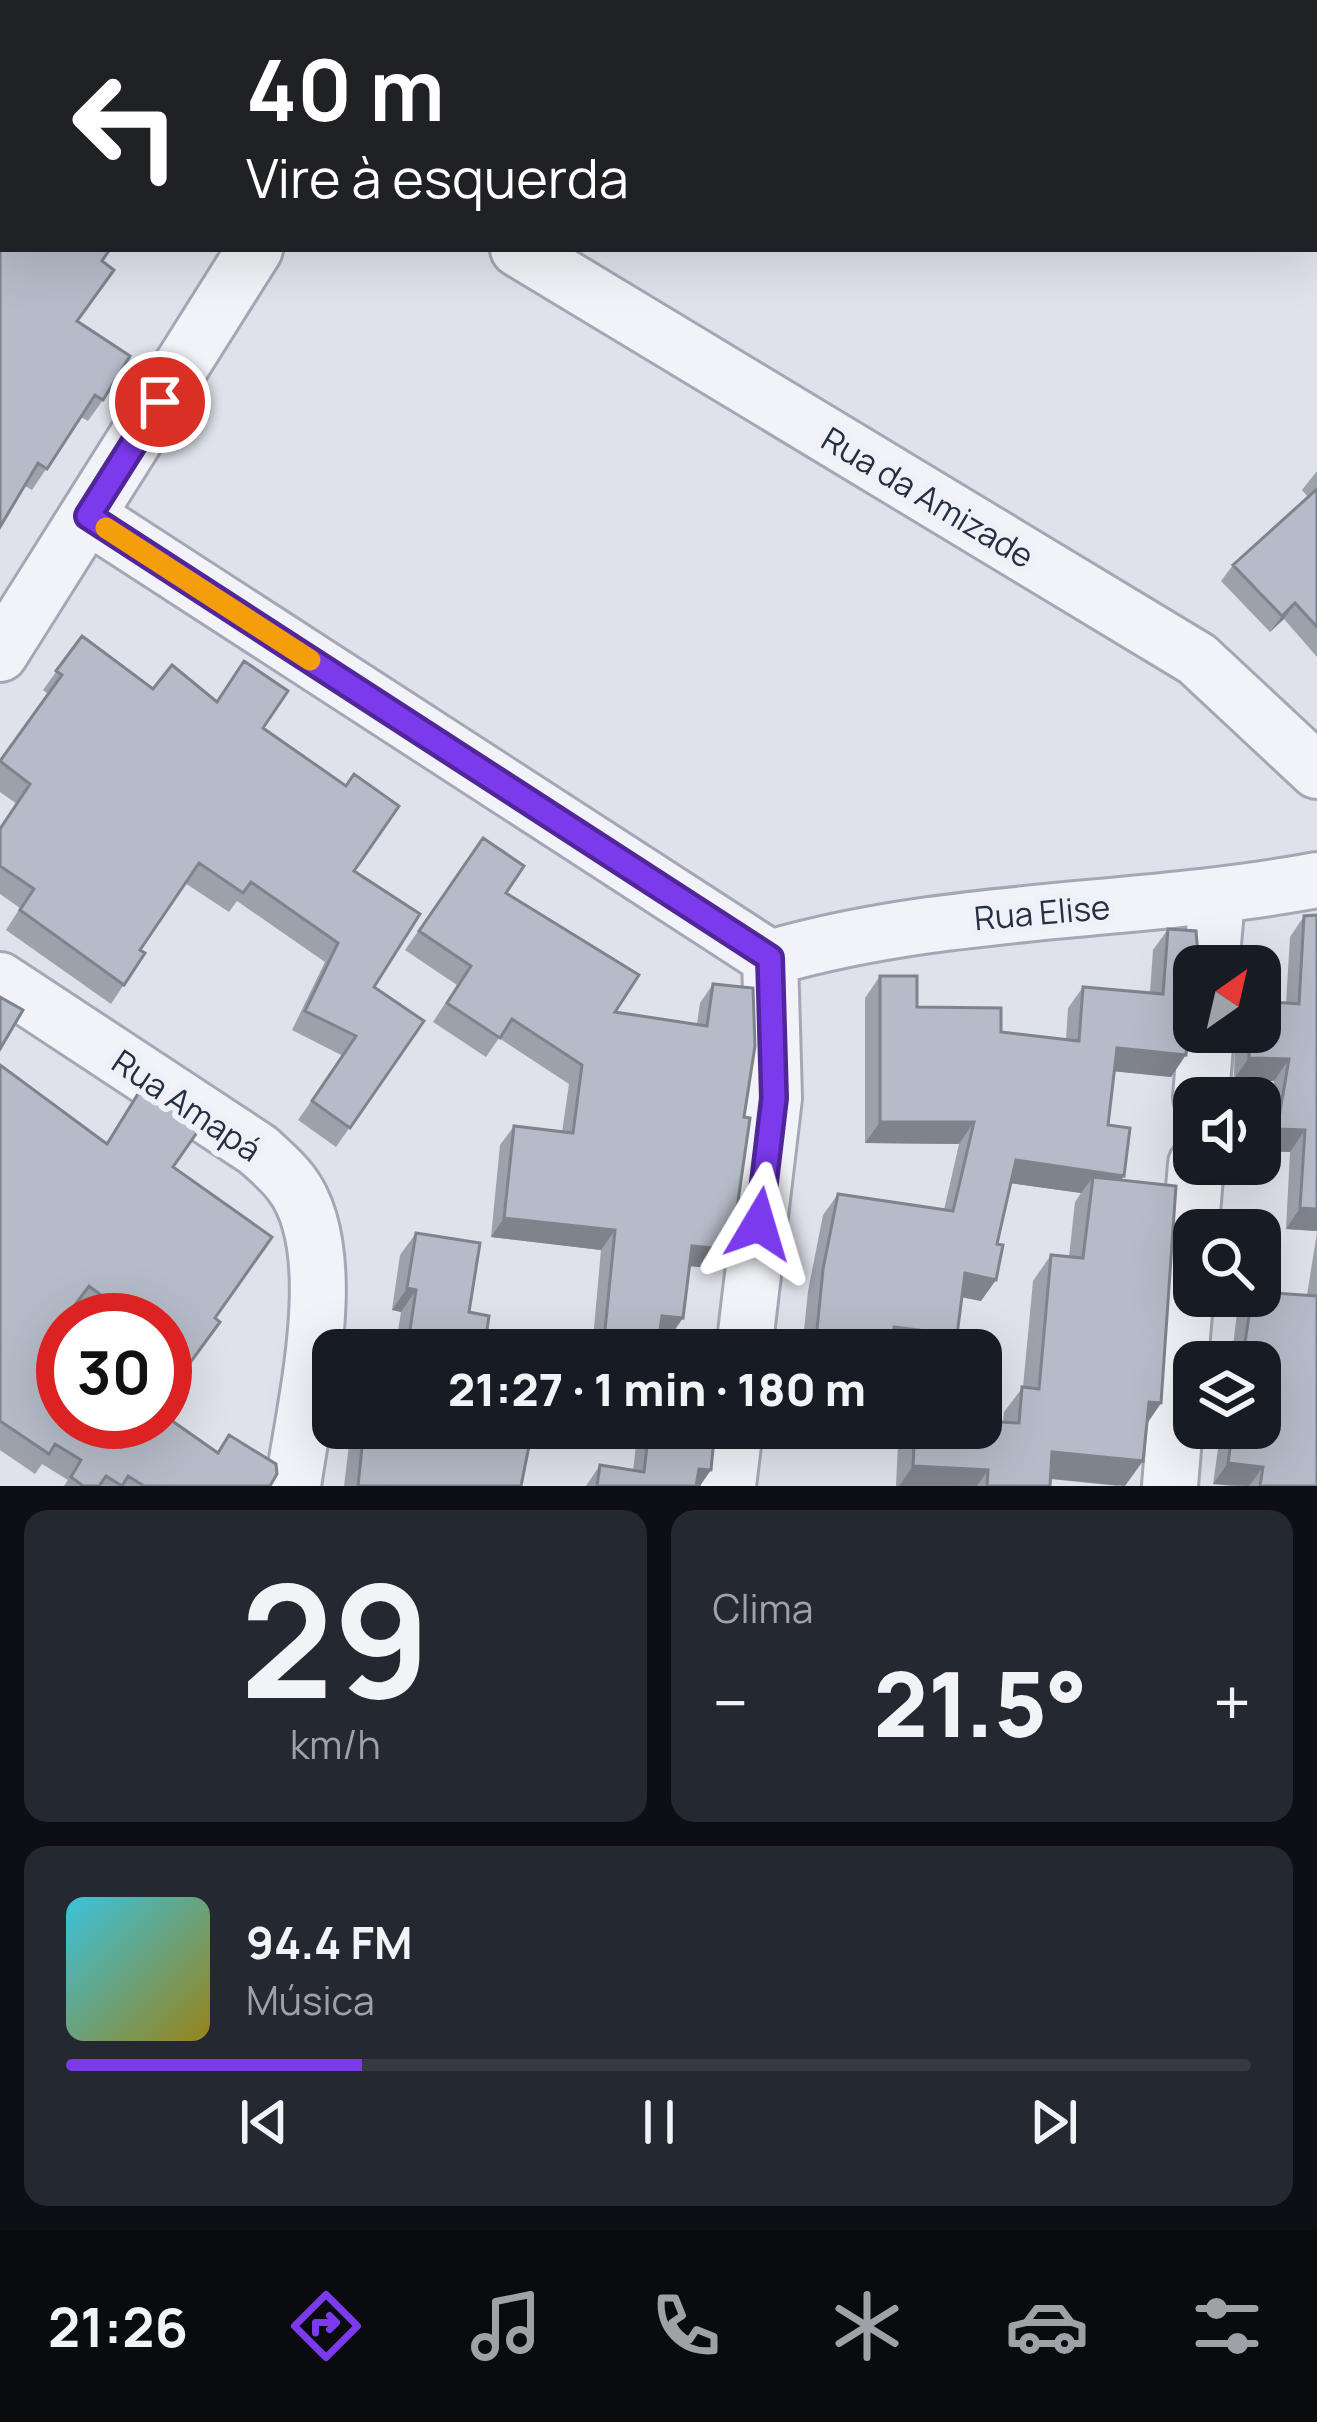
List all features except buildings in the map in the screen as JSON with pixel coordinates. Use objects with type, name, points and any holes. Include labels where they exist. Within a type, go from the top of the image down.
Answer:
[{"type":"street","points":[[0,654],[253,252]]},
{"type":"street","name":"Rua da Amizade","points":[[523,252],[1196,659],[1317,771]]},
{"type":"street","points":[[88,516],[770,958],[774,1098],[746,1329]]},
{"type":"street","name":"Rua Elise","points":[[770,958],[853,934],[986,915],[1217,899],[1317,880]]},
{"type":"street","points":[[1213,945],[1217,899]]},
{"type":"street","name":"Rua Amapá","points":[[0,980],[258,1150],[293,1185],[312,1230],[318,1273],[293,1486]]},
{"type":"street","points":[[1170,1486],[1194,1185]]},
{"type":"street","points":[[728,1486],[732,1449]]},
{"type":"slow traffic","points":[[106,528],[310,660]]},
{"type":"route","points":[[160,402],[88,516],[770,958],[774,1098],[759,1224]]}]
